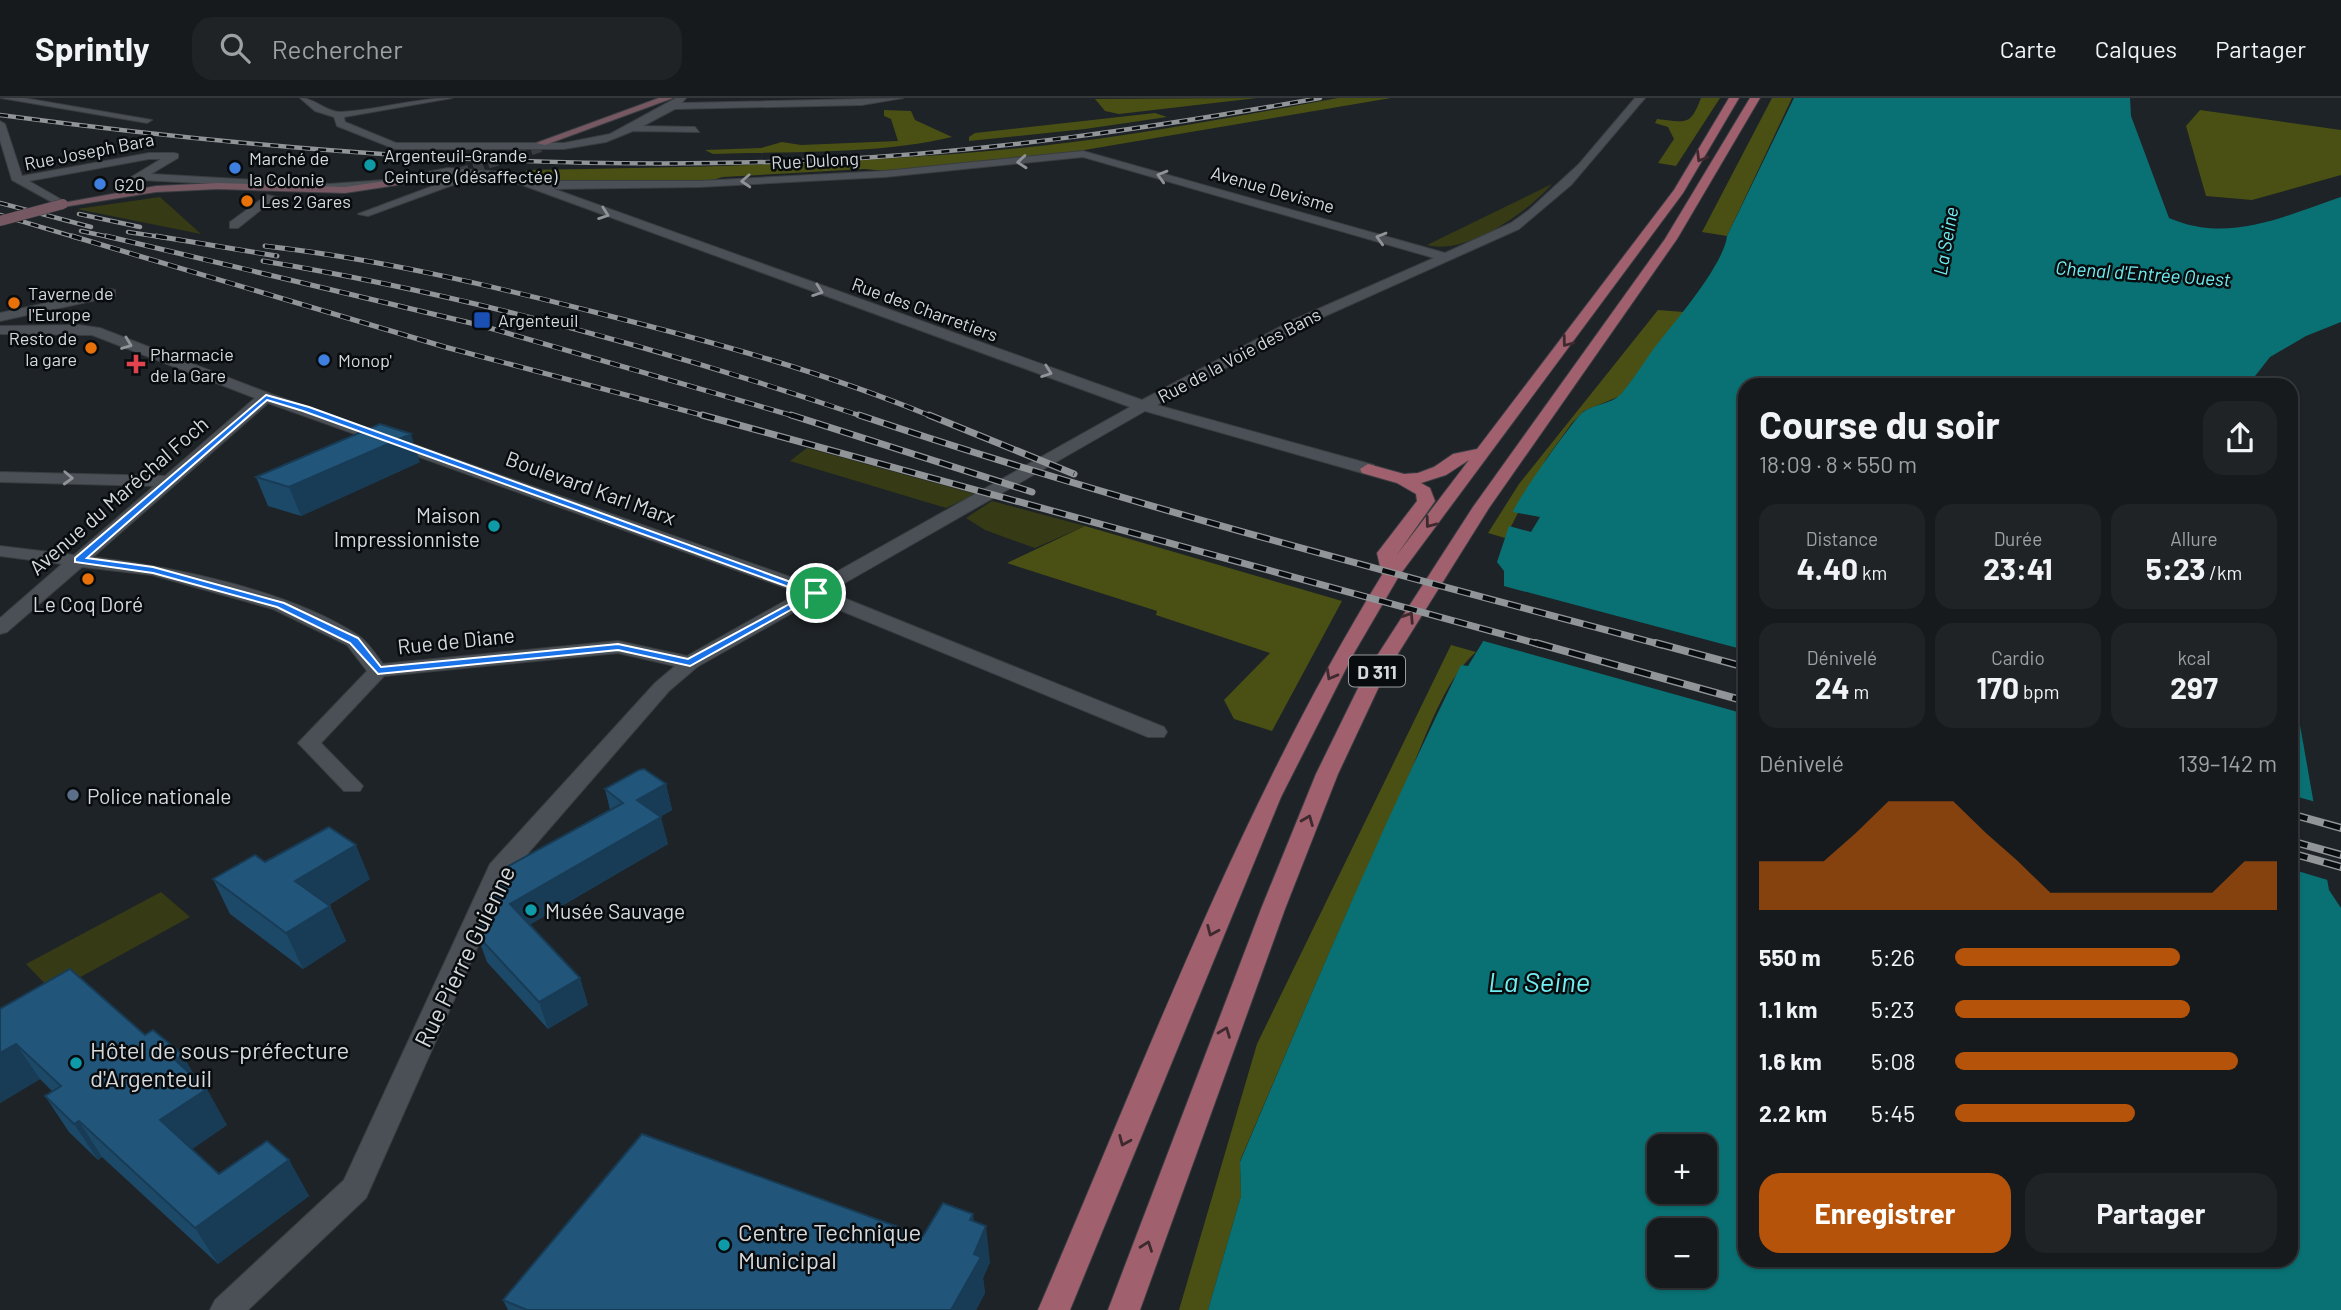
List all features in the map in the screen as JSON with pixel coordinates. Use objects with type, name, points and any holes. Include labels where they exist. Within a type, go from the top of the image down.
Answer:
[{"type":"main road","name":"D 311","points":[[1054,1310],[1270,797],[1305,722],[1391,575],[1679,191],[1734,98]]},
{"type":"main road","name":"D 311","points":[[1124,1310],[1212,1063],[1353,714],[1391,644],[1466,530],[1717,170],[1755,98]]},
{"type":"main road","points":[[554,143],[675,100]]},
{"type":"main road","points":[[541,143],[675,100]]},
{"type":"main road","points":[[0,221],[63,204],[120,193],[171,188],[353,192],[445,178]]},
{"type":"main road","points":[[171,188],[345,190],[445,178]]},
{"type":"main road","points":[[1403,479],[1420,478],[1440,471],[1458,457],[1485,453]]},
{"type":"main road","points":[[1368,469],[1403,479],[1424,492],[1426,501],[1386,553],[1391,575]]},
{"type":"street","points":[[6,98],[147,120]]},
{"type":"street","points":[[305,98],[322,111],[338,115],[447,98]]},
{"type":"street","points":[[338,115],[364,98]]},
{"type":"street","points":[[338,115],[341,124],[395,146],[564,146],[602,141],[635,129],[675,100],[862,102],[898,98]]},
{"type":"street","name":"Rue de la Voie des Bans","points":[[816,593],[1144,405],[1298,323],[1482,243],[1532,215],[1601,146],[1640,98]]},
{"type":"street","points":[[0,124],[19,180]]},
{"type":"street","points":[[635,129],[695,130]]},
{"type":"street","name":"Rue Joseph Bara","points":[[19,180],[169,154],[174,156],[140,177]]},
{"type":"street","name":"Avenue Devisme","points":[[1089,155],[1446,257]]},
{"type":"street","name":"Rue Dulong","points":[[541,188],[568,184],[699,184],[886,174],[1089,155]]},
{"type":"street","name":"Rue des Charretiers","points":[[140,177],[346,187],[401,181],[448,170],[505,175],[620,220],[1144,405],[1368,469]]},
{"type":"street","points":[[205,188],[202,190],[271,197],[358,197],[475,172]]},
{"type":"street","points":[[120,193],[122,187],[140,177]]},
{"type":"street","points":[[364,214],[445,178]]},
{"type":"street","name":"Rue Joseph Bara","points":[[19,180],[63,204]]},
{"type":"street","points":[[234,225],[271,197]]},
{"type":"street","points":[[0,317],[110,293]]},
{"type":"street","name":"Boulevard Karl Marx","points":[[0,330],[79,328],[95,331],[266,397],[306,409],[816,593],[1156,733]]},
{"type":"street","name":"Avenue du Maréchal Foch","points":[[0,628],[266,397]]},
{"type":"street","points":[[0,477],[169,481]]},
{"type":"street","name":"Rue de Diane","points":[[0,551],[153,570],[280,605],[354,641],[378,671],[618,647],[690,663]]},
{"type":"street","name":"Rue Pierre Guienne","points":[[226,1310],[355,1189],[499,870],[662,687],[690,663],[816,593]]},
{"type":"street","points":[[352,786],[309,743],[378,671]]},
{"type":"green space","points":[[1257,98],[1119,114],[1105,111],[1095,99]]},
{"type":"green space","points":[[1338,98],[1391,98],[1043,157],[888,171],[864,169],[723,177],[712,180],[559,180],[524,173],[527,170],[784,164],[976,152],[1189,125]]},
{"type":"green space","points":[[1701,98],[1720,98],[1676,166],[1658,163],[1674,139],[1668,127],[1655,123],[1657,119],[1686,120],[1694,114]]},
{"type":"green space","points":[[1772,98],[1792,98],[1727,236],[1702,232]]},
{"type":"green space","points":[[884,110],[911,111],[915,120],[952,137],[894,147],[833,151],[713,154],[705,150],[761,148],[782,142],[801,145],[898,141],[891,119],[884,116]]},
{"type":"green space","points":[[2200,110],[2341,130],[2341,175],[2252,200],[2206,196],[2186,126]]},
{"type":"green space","points":[[1155,113],[1167,117],[969,141],[969,137],[975,133]]},
{"type":"green space","points":[[1552,184],[1512,219],[1477,238],[1442,247],[1427,245]]},
{"type":"green space","points":[[160,197],[201,234],[77,209]]},
{"type":"green space","points":[[1658,310],[1684,312],[1620,396],[1584,411],[1572,423],[1546,459],[1505,538],[1488,533],[1519,484]]},
{"type":"green space","points":[[807,448],[975,494],[946,508],[790,461]]},
{"type":"green space","points":[[992,501],[1085,526],[1035,548],[985,530],[966,518]]},
{"type":"green space","points":[[1085,526],[1342,601],[1272,731],[1234,719],[1224,700],[1270,653],[1156,615],[1157,611],[1007,563]]},
{"type":"green space","points":[[1451,645],[1476,652],[1454,678],[1436,712],[1240,1161],[1241,1196],[1208,1310],[1179,1310],[1257,1044]]},
{"type":"green space","points":[[161,892],[190,917],[53,992],[26,964]]},
{"type":"water","points":[[1794,98],[2130,98],[2131,116],[2169,218],[2191,225],[2235,228],[2277,219],[2341,197],[2341,322],[2306,336],[2270,357],[2254,378],[1738,378],[1738,1267],[2298,1267],[2298,714],[2329,890],[2341,908],[2341,1310],[1208,1310],[1241,1196],[1240,1162],[1347,912],[1431,726],[1461,665],[1468,666],[1507,602],[1504,601],[1504,571],[1497,562],[1509,526],[1531,532],[1540,517],[1513,512],[1576,419],[1591,408],[1621,394],[1708,278]]},
{"type":"pier","points":[[1500,585],[1738,648],[1738,712],[1480,640],[1502,604]]},
{"type":"pier","points":[[2298,797],[2316,802],[2331,881],[2298,871]]},
{"type":"building","points":[[380,424],[411,434],[289,487],[256,477]]},
{"type":"building","points":[[644,769],[666,784],[637,800],[661,817],[510,904],[580,978],[539,1002],[477,935],[505,868],[623,803],[605,789]]},
{"type":"building","points":[[329,827],[356,845],[295,881],[330,906],[286,933],[213,879],[255,855],[265,862]]},
{"type":"building","points":[[70,969],[145,1035],[153,1030],[183,1055],[175,1060],[207,1089],[160,1120],[219,1174],[267,1141],[289,1160],[195,1228],[79,1121],[74,1124],[45,1096],[61,1086],[16,1044],[0,1053],[0,1009]]},
{"type":"building","name":"Centre Technique Municipal","points":[[642,1134],[923,1236],[943,1203],[973,1214],[970,1220],[986,1226],[974,1254],[981,1257],[951,1310],[527,1310],[503,1300]]},
{"type":"tunnel","points":[[445,177],[554,143]]},
{"type":"railway","points":[[0,115],[207,139],[411,156],[514,161],[720,163],[824,160],[1011,145],[1197,119],[1320,98]]},
{"type":"railway","points":[[0,203],[91,227]]},
{"type":"railway","points":[[79,214],[140,227]]},
{"type":"railway","points":[[0,215],[78,238]]},
{"type":"railway","points":[[81,231],[114,238]]},
{"type":"railway","points":[[128,232],[167,238]]},
{"type":"railway","points":[[72,236],[445,347],[709,417]]},
{"type":"railway","points":[[106,236],[479,325],[797,417]]},
{"type":"railway","points":[[156,236],[277,256]]},
{"type":"railway","points":[[265,246],[308,251],[433,274],[641,324],[809,372],[933,417]]},
{"type":"railway","points":[[263,261],[416,290],[566,327],[716,369],[864,417]]},
{"type":"railway","points":[[702,415],[1542,645]]},
{"type":"railway","points":[[791,415],[1032,492]]},
{"type":"railway","points":[[859,415],[1159,508],[1662,645]]},
{"type":"railway","points":[[929,415],[1074,474]]},
{"type":"railway","points":[[1536,643],[1738,699]]},
{"type":"railway","points":[[1656,643],[1738,665]]},
{"type":"railway","points":[[2298,816],[2341,828]]},
{"type":"railway","points":[[2298,843],[2341,855]]},
{"type":"railway","points":[[2298,855],[2341,867]]},
{"type":"place","name":"Argenteuil-Grande Ceinture (désaffectée)","points":[[370,165]]},
{"type":"place","name":"Marché de la Colonie","points":[[235,168]]},
{"type":"place","name":"G20","points":[[100,184]]},
{"type":"place","name":"Les 2 Gares","points":[[247,201]]},
{"type":"place","name":"Taverne de l'Europe","points":[[14,303]]},
{"type":"place","name":"Argenteuil","points":[[482,320]]},
{"type":"place","name":"Resto de la gare","points":[[91,348]]},
{"type":"place","name":"Monop'","points":[[324,360]]},
{"type":"place","name":"Pharmacie de la Gare","points":[[136,364]]},
{"type":"place","name":"Maison Impressionniste","points":[[494,526]]},
{"type":"place","name":"Le Coq Doré","points":[[88,579]]},
{"type":"place","name":"Police nationale","points":[[73,795]]},
{"type":"place","name":"Musée Sauvage","points":[[531,910]]},
{"type":"place","name":"Hôtel de sous-préfecture d'Argenteuil","points":[[76,1063]]},
{"type":"place","name":"Centre Technique Municipal","points":[[724,1245]]},
{"type":"route","points":[[266,397],[306,409],[816,593],[690,663],[618,647],[378,671],[354,641],[280,605],[153,570],[79,560],[266,397]]},
{"type":"water label","name":"La Seine","points":[[1945,241]]},
{"type":"water label","name":"Chenal d'Entrée Ouest","points":[[2143,273]]},
{"type":"water label","name":"La Seine","points":[[1539,981]]}]
